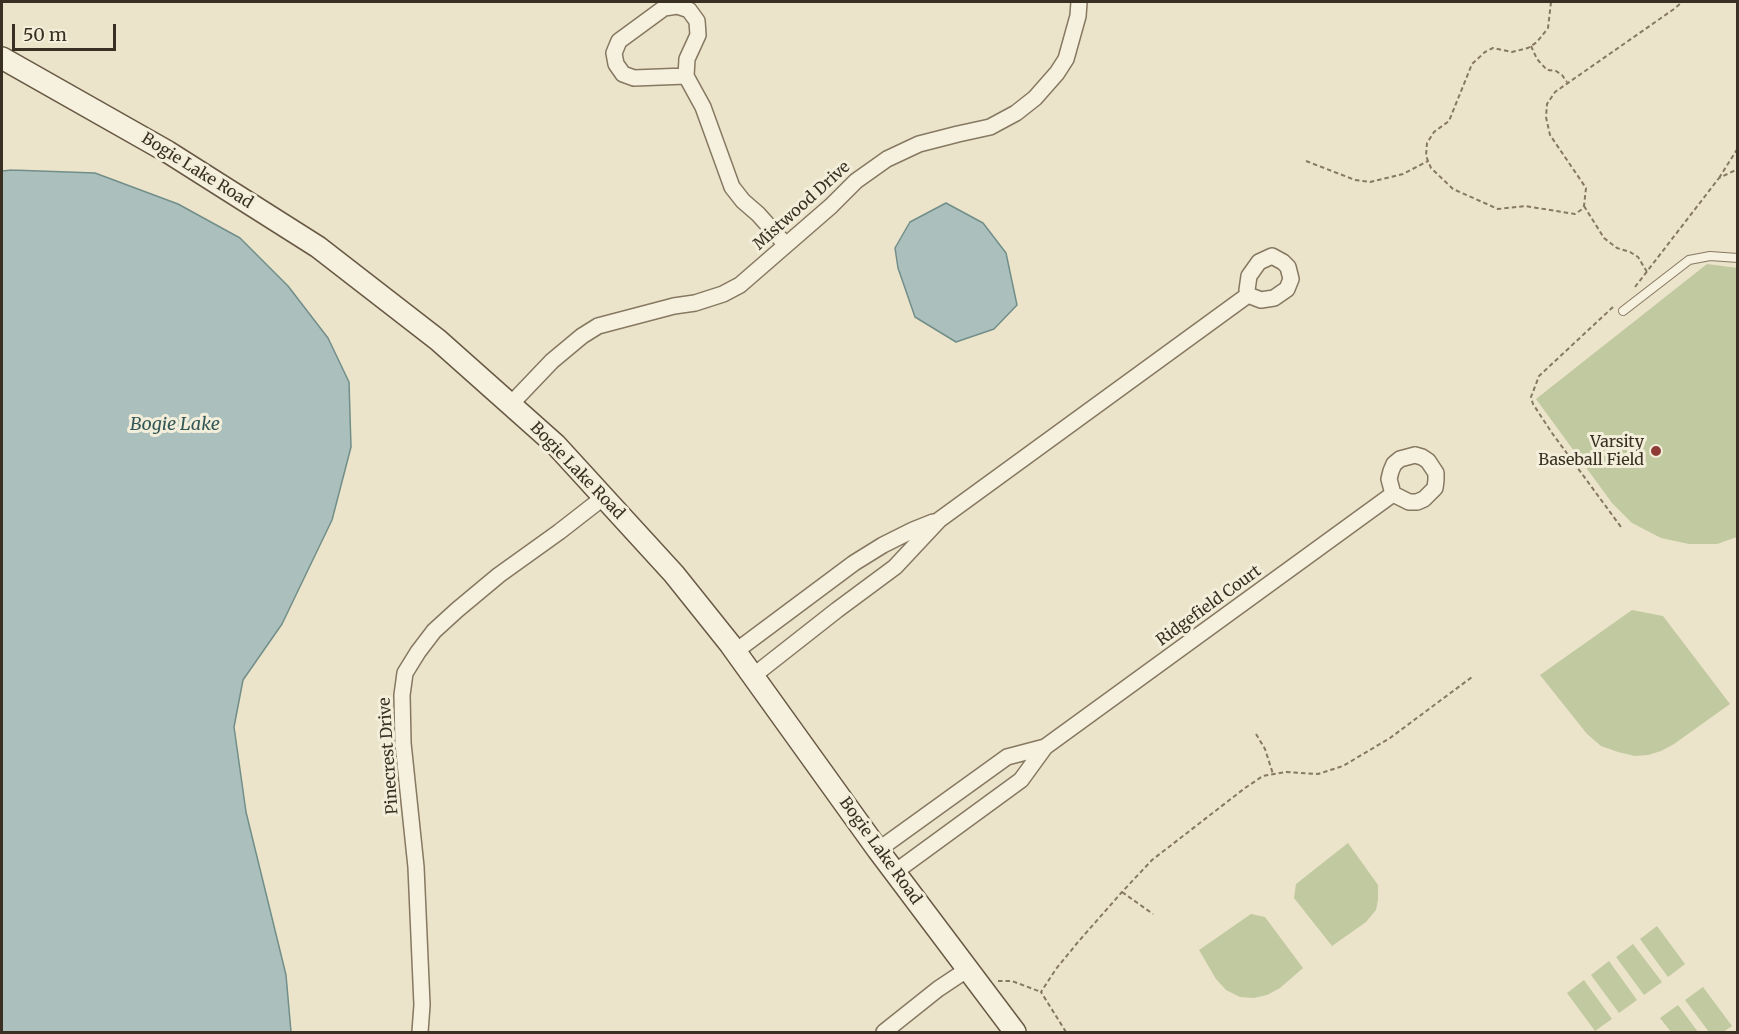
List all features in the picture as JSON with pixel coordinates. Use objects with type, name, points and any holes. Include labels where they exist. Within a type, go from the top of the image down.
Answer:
[{"type":"main road","name":"Bogie Lake Road","points":[[2,58],[168,152],[318,247],[438,340],[556,445],[674,574],[736,651],[878,850],[1015,1032]]},
{"type":"street","name":"Mistwood Drive","points":[[510,405],[552,361],[598,326],[694,303],[723,294],[740,285],[856,181],[887,159],[919,144],[990,127],[1016,113],[1035,98],[1066,59],[1078,16],[1079,2]]},
{"type":"street","points":[[686,76],[634,78],[623,74],[616,64],[614,53],[619,41],[664,8],[677,6],[689,10],[697,21],[698,35],[687,58],[686,76],[703,107],[732,187],[786,245]]},
{"type":"street","points":[[753,676],[895,567],[939,520],[1248,295]]},
{"type":"street","name":"Ridgefield Court","points":[[895,872],[1021,780],[1045,747],[1393,494]]},
{"type":"street","name":"Pinecrest Drive","points":[[420,1032],[422,1005],[416,867],[403,743],[402,694],[405,673],[434,631],[456,610],[604,497]]},
{"type":"street","points":[[736,651],[854,563],[883,545],[939,520]]},
{"type":"street","points":[[820,588],[837,610]]},
{"type":"street","name":"Ridgefield Court","points":[[878,850],[1007,757],[1045,747]]},
{"type":"street","points":[[884,1032],[938,989],[972,975]]},
{"type":"lane","points":[[1623,311],[1689,260],[1710,256],[1737,258]]},
{"type":"path","points":[[1551,2],[1548,28],[1532,46],[1512,52],[1493,48],[1472,64],[1449,121],[1434,132],[1427,143],[1426,156],[1431,168],[1453,189],[1498,209],[1525,206],[1575,214],[1584,206]]},
{"type":"path","points":[[1647,272],[1638,256],[1617,248],[1604,237],[1584,206],[1586,188],[1550,135],[1546,117],[1547,104],[1555,92],[1682,2]]},
{"type":"path","points":[[1532,46],[1537,59],[1547,70],[1556,71],[1567,83]]},
{"type":"path","points":[[1631,290],[1639,284],[1719,178],[1737,148]]},
{"type":"path","points":[[1306,161],[1355,180],[1370,182],[1403,174],[1428,161]]},
{"type":"path","points":[[1719,178],[1737,169]]},
{"type":"path","points":[[1616,304],[1539,376],[1531,397],[1552,433],[1621,527]]},
{"type":"path","points":[[1041,992],[1056,969],[1152,860],[1245,788],[1263,776],[1286,772],[1318,774],[1343,766],[1390,738],[1472,677]]},
{"type":"path","points":[[1256,734],[1265,749],[1273,774]]},
{"type":"path","points":[[1122,892],[1153,914]]},
{"type":"path","points":[[972,975],[1011,981],[1041,992],[1066,1032]]},
{"type":"green space","name":"Varsity Baseball Field","points":[[1707,264],[1738,268],[1737,537],[1717,544],[1689,544],[1661,538],[1632,523],[1612,503],[1536,399]]},
{"type":"green space","points":[[1632,610],[1663,616],[1730,704],[1674,744],[1648,755],[1635,756],[1601,746],[1587,734],[1540,675]]},
{"type":"green space","points":[[1348,843],[1378,885],[1378,900],[1376,910],[1366,922],[1332,946],[1294,898],[1296,884]]},
{"type":"green space","points":[[1251,914],[1265,917],[1303,968],[1280,988],[1267,995],[1254,998],[1240,997],[1226,990],[1216,979],[1199,950]]},
{"type":"green space","points":[[1657,926],[1685,964],[1668,977],[1640,939]]},
{"type":"green space","points":[[1633,944],[1662,982],[1644,995],[1616,957]]},
{"type":"green space","points":[[1609,961],[1637,1000],[1619,1013],[1591,975]]},
{"type":"green space","points":[[1584,980],[1612,1019],[1595,1031],[1567,993]]},
{"type":"green space","points":[[1703,987],[1732,1026],[1723,1032],[1709,1032],[1685,1000]]},
{"type":"green space","points":[[1678,1005],[1698,1032],[1671,1032],[1660,1018]]},
{"type":"water","name":"Bogie Lake","points":[[2,171],[95,173],[178,204],[240,238],[288,286],[328,338],[349,382],[351,447],[332,520],[282,624],[243,680],[234,727],[246,812],[286,975],[291,1032],[2,1032]]},
{"type":"water","points":[[946,203],[983,223],[1006,253],[1017,305],[994,329],[956,342],[915,317],[898,268],[895,248],[910,222]]},
{"type":"place","name":"Varsity Baseball Field","points":[[1656,451]]}]
